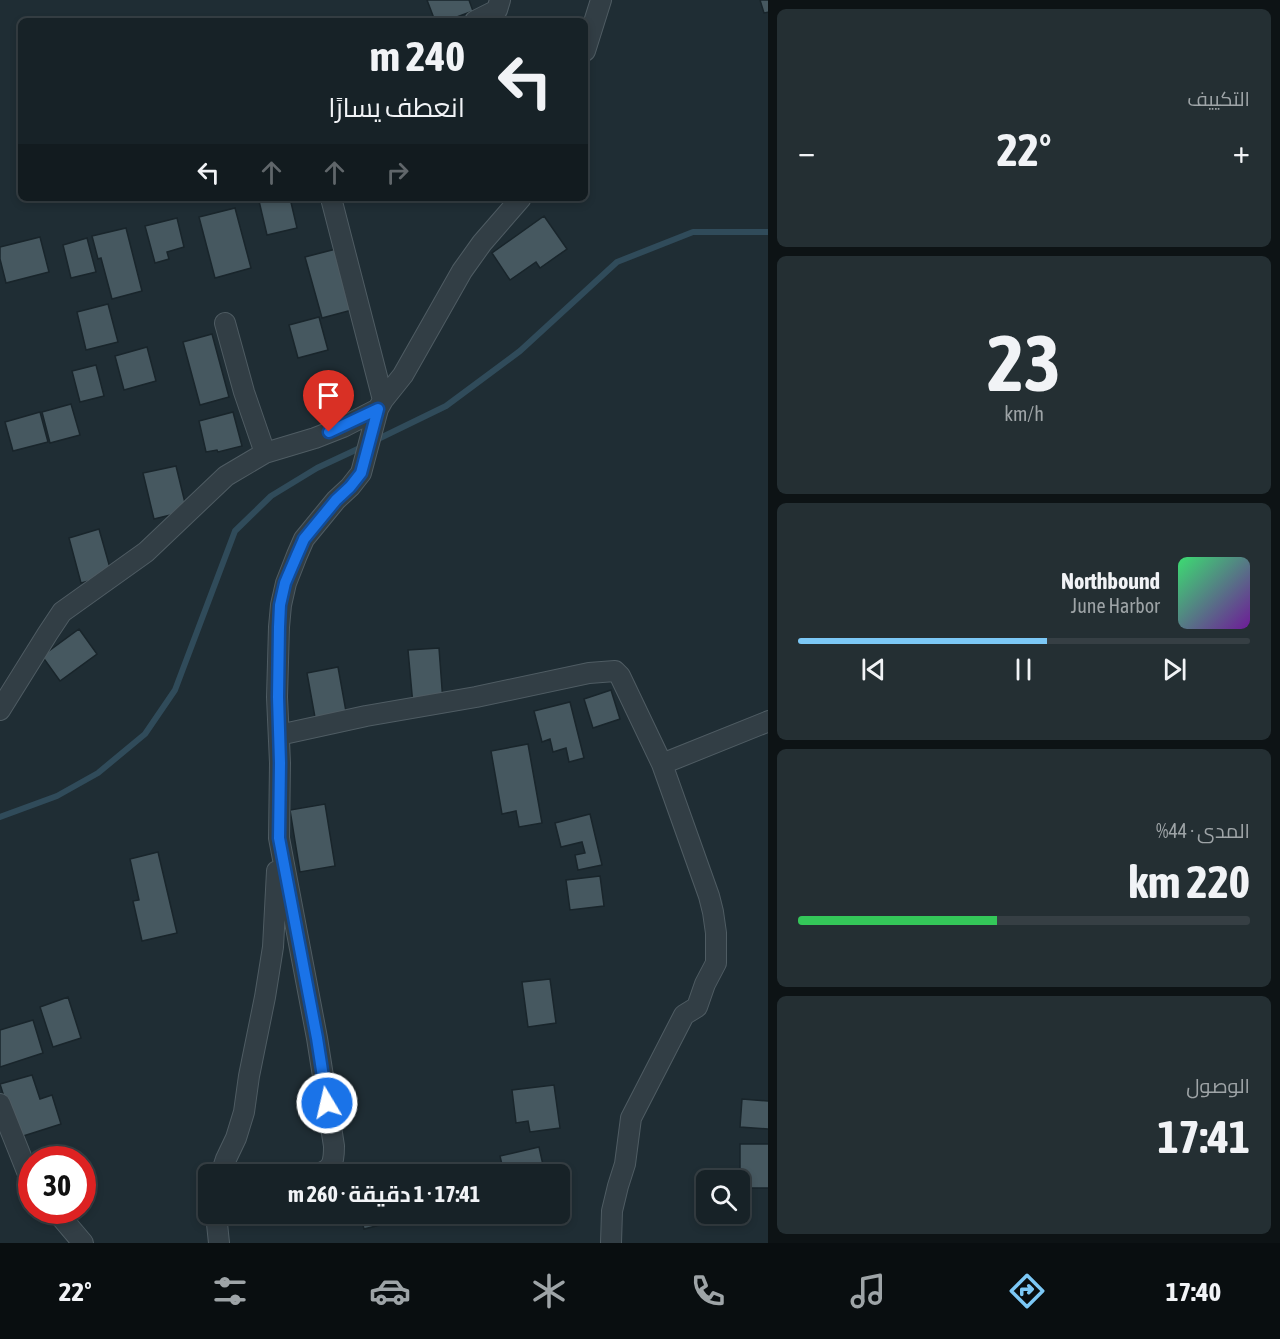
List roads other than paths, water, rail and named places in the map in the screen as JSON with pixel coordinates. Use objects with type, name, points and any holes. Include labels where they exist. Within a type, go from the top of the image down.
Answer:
[{"type":"street","points":[[588,41],[601,0]]},
{"type":"street","points":[[482,18],[500,10]]},
{"type":"street","points":[[224,1164],[244,1112],[273,947],[279,838],[280,605],[285,583],[304,539],[361,473],[380,405],[332,201]]},
{"type":"street","points":[[0,710],[62,612],[146,552],[226,476],[265,453],[343,427],[380,405],[403,375],[462,271],[482,243],[519,201]]},
{"type":"street","points":[[225,323],[244,392],[265,453]]},
{"type":"street","points":[[279,735],[366,716],[476,698],[589,674],[615,671],[622,679],[662,764],[709,896],[716,933],[716,963],[697,1007],[684,1015],[631,1118],[625,1164],[612,1211],[611,1243]]},
{"type":"street","points":[[662,764],[768,721]]},
{"type":"street","points":[[279,838],[317,1038],[334,1146],[332,1164]]},
{"type":"street","points":[[0,1104],[18,1149]]},
{"type":"street","points":[[67,1224],[83,1243]]},
{"type":"street","points":[[217,1224],[219,1243]]},
{"type":"waterway","points":[[374,441],[446,406],[520,351],[617,262],[693,232],[768,232]]},
{"type":"waterway","points":[[0,817],[57,796],[98,773],[145,734],[175,690],[235,531],[271,496],[317,468],[362,447]]}]
